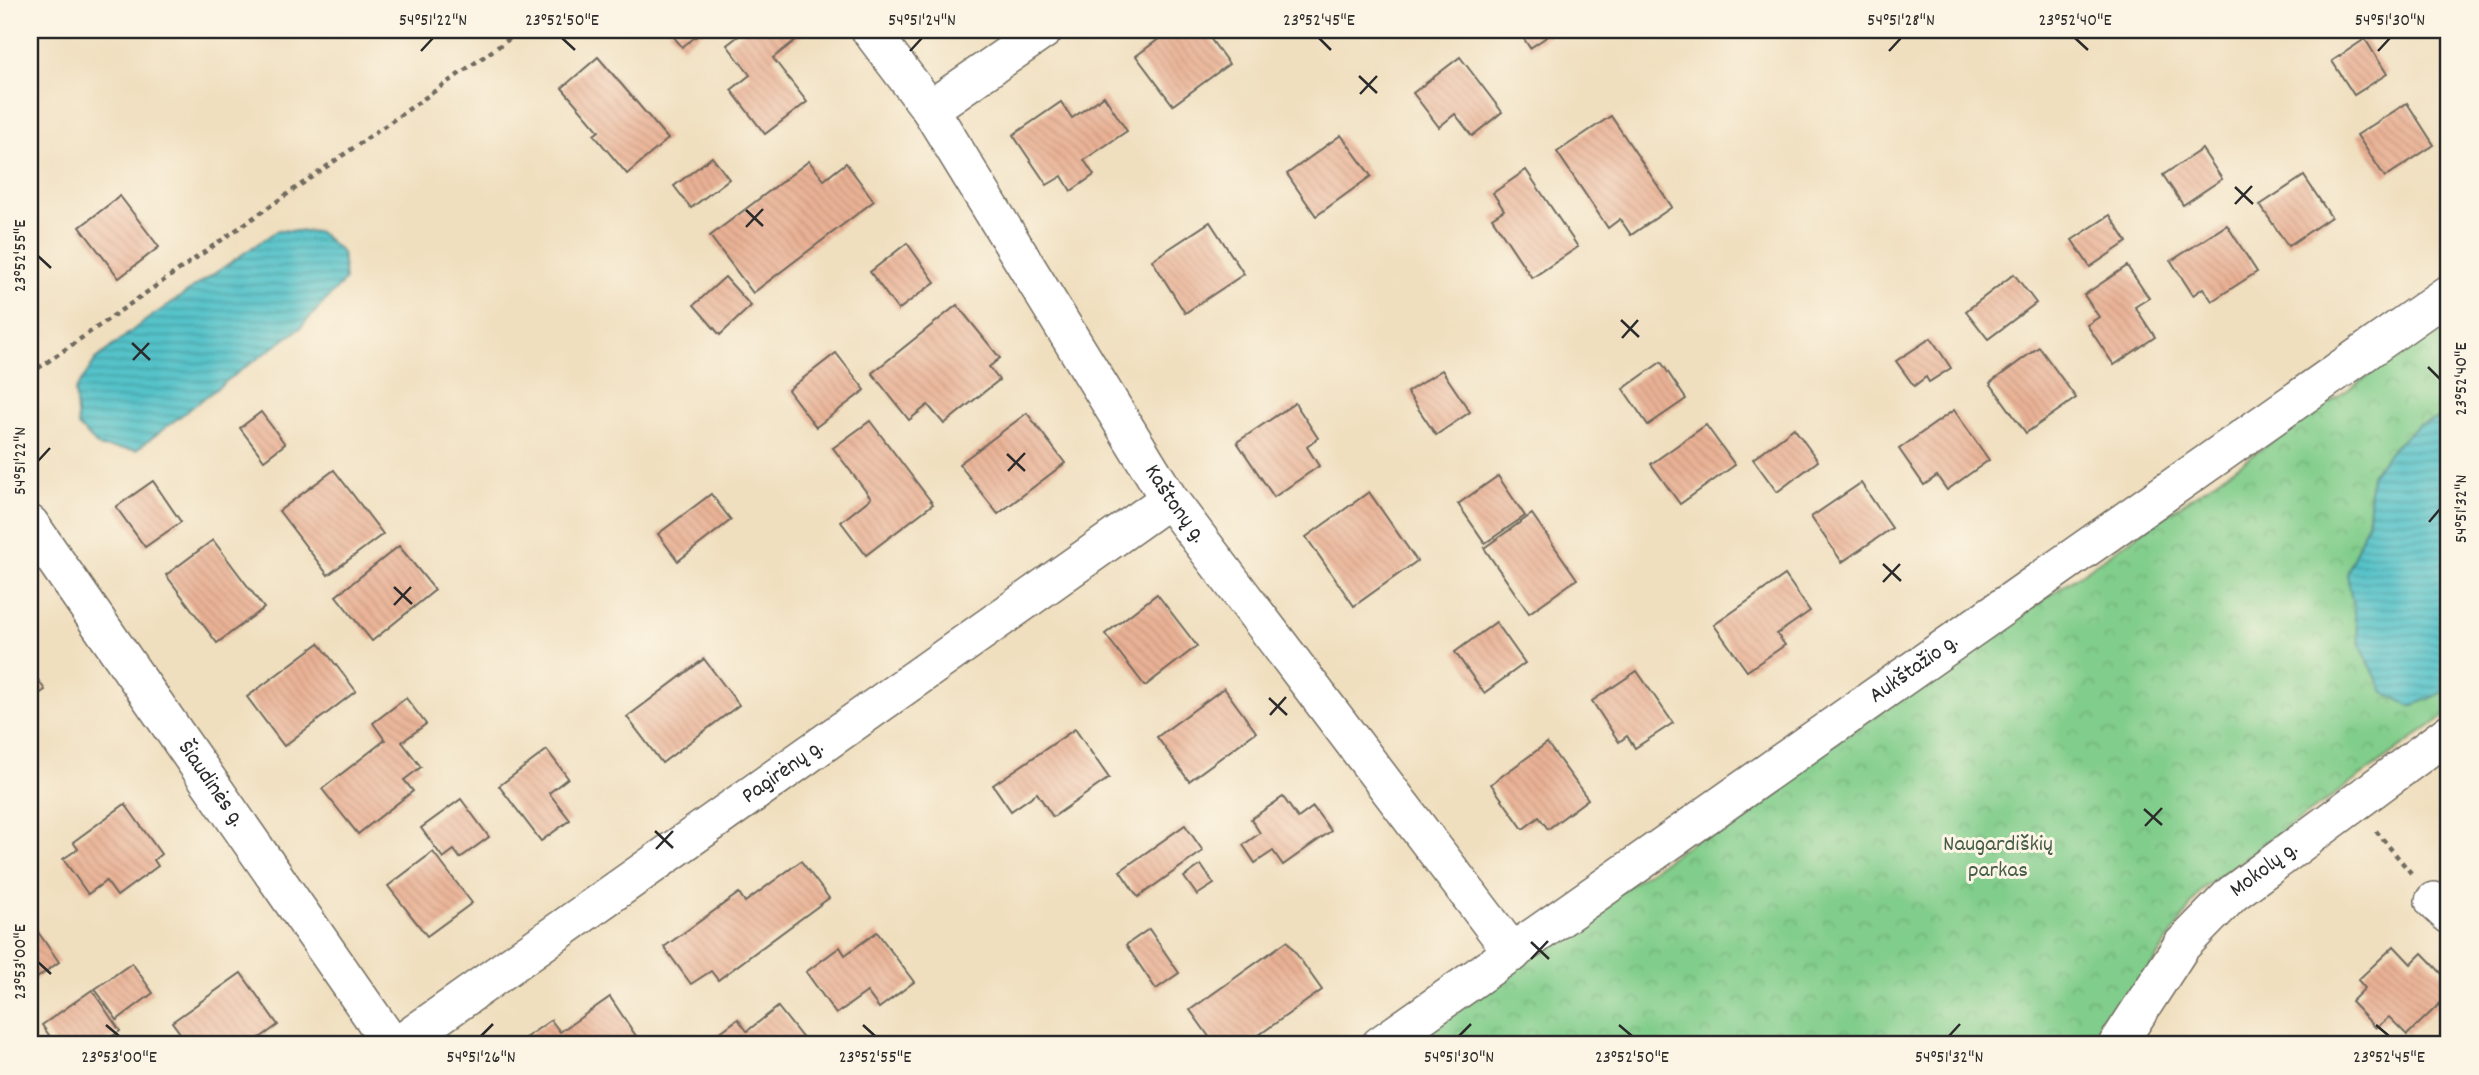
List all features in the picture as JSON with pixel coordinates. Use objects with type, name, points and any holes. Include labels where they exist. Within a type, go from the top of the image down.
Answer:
[{"type":"street","name":"Kaštonų g.","points":[[870,30],[930,109],[1169,499],[1513,953]]},
{"type":"street","points":[[930,109],[1044,30]]},
{"type":"street","name":"Aukštažio g.","points":[[1380,1045],[2449,293]]},
{"type":"street","name":"Pagirėnų g.","points":[[398,1045],[1169,499]]},
{"type":"street","name":"Šiaudinės g.","points":[[30,524],[392,1045]]},
{"type":"street","name":"Mokolų g.","points":[[2117,1045],[2182,945],[2232,894],[2449,733]]},
{"type":"path","points":[[30,374],[522,30]]},
{"type":"path","points":[[2383,838],[2405,865]]},
{"type":"green space","name":"Naugardiškių parkas","points":[[2449,320],[2449,416],[2418,425],[2371,475],[2368,521],[2347,574],[2411,706],[2449,690],[2449,713],[2201,890],[2100,1045],[1398,1045]]},
{"type":"water","points":[[278,230],[319,232],[342,252],[345,280],[298,330],[136,450],[99,447],[78,426],[75,391],[96,359],[142,323]]},
{"type":"water","points":[[2449,416],[2449,690],[2411,706],[2384,693],[2360,645],[2347,574],[2368,521],[2371,475],[2395,446],[2418,425]]},
{"type":"building","points":[[668,30],[705,30],[682,47]]},
{"type":"building","points":[[746,30],[798,30],[802,35],[773,58],[807,102],[765,134],[731,90],[750,75],[727,45]]},
{"type":"building","points":[[1171,30],[1204,30],[1229,64],[1173,105],[1136,56]]},
{"type":"building","points":[[1518,30],[1557,30],[1530,48]]},
{"type":"building","points":[[2365,39],[2387,74],[2354,95],[2332,61]]},
{"type":"building","points":[[598,57],[668,139],[627,174],[594,135],[599,131],[562,88]]},
{"type":"building","points":[[1460,57],[1502,112],[1472,136],[1455,114],[1439,127],[1413,93]]},
{"type":"building","points":[[1104,96],[1127,131],[1084,160],[1094,175],[1071,191],[1062,176],[1047,185],[1013,135],[1061,102],[1072,118]]},
{"type":"building","points":[[2407,103],[2434,145],[2385,177],[2357,135]]},
{"type":"building","points":[[1611,116],[1672,207],[1631,235],[1620,219],[1608,228],[1557,152]]},
{"type":"building","points":[[1341,135],[1371,176],[1316,216],[1287,174]]},
{"type":"building","points":[[2202,149],[2222,179],[2183,205],[2163,175]]},
{"type":"building","points":[[712,157],[729,179],[691,208],[674,186]]},
{"type":"building","points":[[809,161],[824,180],[846,163],[874,201],[753,293],[710,236]]},
{"type":"building","points":[[1526,170],[1578,247],[1532,278],[1492,218],[1504,210],[1493,193]]},
{"type":"building","points":[[2304,176],[2331,217],[2288,246],[2260,205]]},
{"type":"building","points":[[120,196],[159,247],[119,278],[80,227]]},
{"type":"building","points":[[2110,215],[2127,242],[2090,267],[2072,240]]},
{"type":"building","points":[[1210,222],[1244,274],[1185,313],[1152,260]]},
{"type":"building","points":[[2227,225],[2257,272],[2212,301],[2203,288],[2193,295],[2171,261]]},
{"type":"building","points":[[907,243],[935,282],[898,310],[870,272]]},
{"type":"building","points":[[2127,266],[2149,298],[2135,307],[2155,337],[2114,365],[2087,325],[2099,317],[2084,295]]},
{"type":"building","points":[[2014,274],[2036,303],[1988,339],[1966,311]]},
{"type":"building","points":[[725,277],[751,306],[720,335],[694,305]]},
{"type":"building","points":[[957,305],[1000,358],[989,367],[999,380],[944,424],[928,405],[909,420],[872,373]]},
{"type":"building","points":[[1931,338],[1951,368],[1929,382],[1926,377],[1914,386],[1896,361]]},
{"type":"building","points":[[2039,347],[2076,398],[2026,433],[1990,383]]},
{"type":"building","points":[[836,353],[865,390],[816,427],[788,390]]},
{"type":"building","points":[[1661,362],[1686,399],[1648,425],[1623,389]]},
{"type":"building","points":[[1442,370],[1470,412],[1436,435],[1407,392]]},
{"type":"building","points":[[1295,403],[1318,438],[1307,447],[1319,466],[1274,497],[1237,442]]},
{"type":"building","points":[[1954,410],[1989,460],[1947,490],[1937,476],[1924,485],[1899,449]]},
{"type":"building","points":[[261,412],[285,444],[264,460],[240,428]]},
{"type":"building","points":[[1027,413],[1065,463],[998,514],[959,464]]},
{"type":"building","points":[[870,421],[933,504],[866,555],[841,522],[871,498],[833,448]]},
{"type":"building","points":[[1706,425],[1735,465],[1680,504],[1651,464]]},
{"type":"building","points":[[1794,428],[1818,461],[1777,492],[1753,459]]},
{"type":"building","points":[[334,470],[383,534],[328,575],[279,511]]},
{"type":"building","points":[[1498,476],[1525,516],[1485,543],[1458,504]]},
{"type":"building","points":[[153,481],[181,522],[145,547],[116,507]]},
{"type":"building","points":[[1861,483],[1892,528],[1842,562],[1811,517]]},
{"type":"building","points":[[1369,492],[1417,561],[1354,606],[1306,537]]},
{"type":"building","points":[[711,494],[731,520],[678,561],[658,534]]},
{"type":"building","points":[[1532,514],[1577,579],[1529,613],[1484,548]]},
{"type":"building","points":[[213,540],[264,608],[217,643],[166,575]]},
{"type":"building","points":[[399,546],[435,590],[372,641],[336,596]]},
{"type":"building","points":[[1785,575],[1810,611],[1777,634],[1785,645],[1747,671],[1714,625]]},
{"type":"building","points":[[1157,594],[1197,646],[1145,686],[1105,634]]},
{"type":"building","points":[[1496,622],[1525,663],[1484,693],[1455,652]]},
{"type":"building","points":[[319,643],[356,691],[284,746],[247,697]]},
{"type":"building","points":[[704,659],[739,705],[662,763],[627,717]]},
{"type":"building","points":[[30,668],[45,690],[30,700]]},
{"type":"building","points":[[1637,671],[1673,723],[1635,748],[1627,736],[1619,742],[1592,701]]},
{"type":"building","points":[[1224,688],[1256,732],[1189,781],[1157,737]]},
{"type":"building","points":[[406,698],[426,724],[402,742],[421,767],[404,780],[413,791],[358,834],[322,789],[385,740],[373,723]]},
{"type":"building","points":[[1075,729],[1109,778],[1053,817],[1037,793],[1011,811],[993,785]]},
{"type":"building","points":[[1547,743],[1588,799],[1548,829],[1539,817],[1523,829],[1491,784]]},
{"type":"building","points":[[547,750],[568,778],[549,793],[570,820],[541,841],[499,786]]},
{"type":"building","points":[[1283,797],[1298,818],[1313,807],[1331,831],[1283,865],[1273,851],[1255,863],[1243,845],[1260,833],[1251,819]]},
{"type":"building","points":[[461,799],[489,837],[460,858],[454,850],[443,858],[421,828]]},
{"type":"building","points":[[125,804],[161,854],[154,860],[158,866],[117,896],[106,881],[88,894],[63,859],[78,849],[73,842]]},
{"type":"building","points":[[1185,825],[1203,851],[1138,897],[1120,871]]},
{"type":"building","points":[[433,852],[472,903],[427,936],[388,886]]},
{"type":"building","points":[[801,861],[829,898],[718,980],[711,971],[691,984],[664,947],[739,893],[745,902]]},
{"type":"building","points":[[1201,865],[1214,884],[1197,895],[1184,877]]},
{"type":"building","points":[[33,925],[59,962],[30,983],[30,927]]},
{"type":"building","points":[[1149,929],[1179,973],[1156,989],[1126,945]]},
{"type":"building","points":[[877,932],[914,982],[879,1008],[867,992],[836,1014],[806,972],[840,947],[845,955]]},
{"type":"building","points":[[1287,941],[1322,990],[1245,1045],[1215,1045],[1190,1010]]},
{"type":"building","points":[[2394,946],[2411,964],[2422,953],[2449,981],[2449,995],[2407,1035],[2389,1017],[2376,1028],[2351,1002],[2365,988],[2358,980]]},
{"type":"building","points":[[132,963],[153,993],[117,1020],[95,989]]},
{"type":"building","points":[[241,973],[278,1025],[250,1045],[189,1045],[172,1022]]},
{"type":"building","points":[[92,990],[120,1031],[99,1045],[56,1045],[42,1025]]},
{"type":"building","points":[[610,997],[642,1045],[515,1045],[551,1020],[560,1032]]},
{"type":"building","points":[[778,1007],[808,1045],[703,1045],[738,1019],[747,1031]]}]
